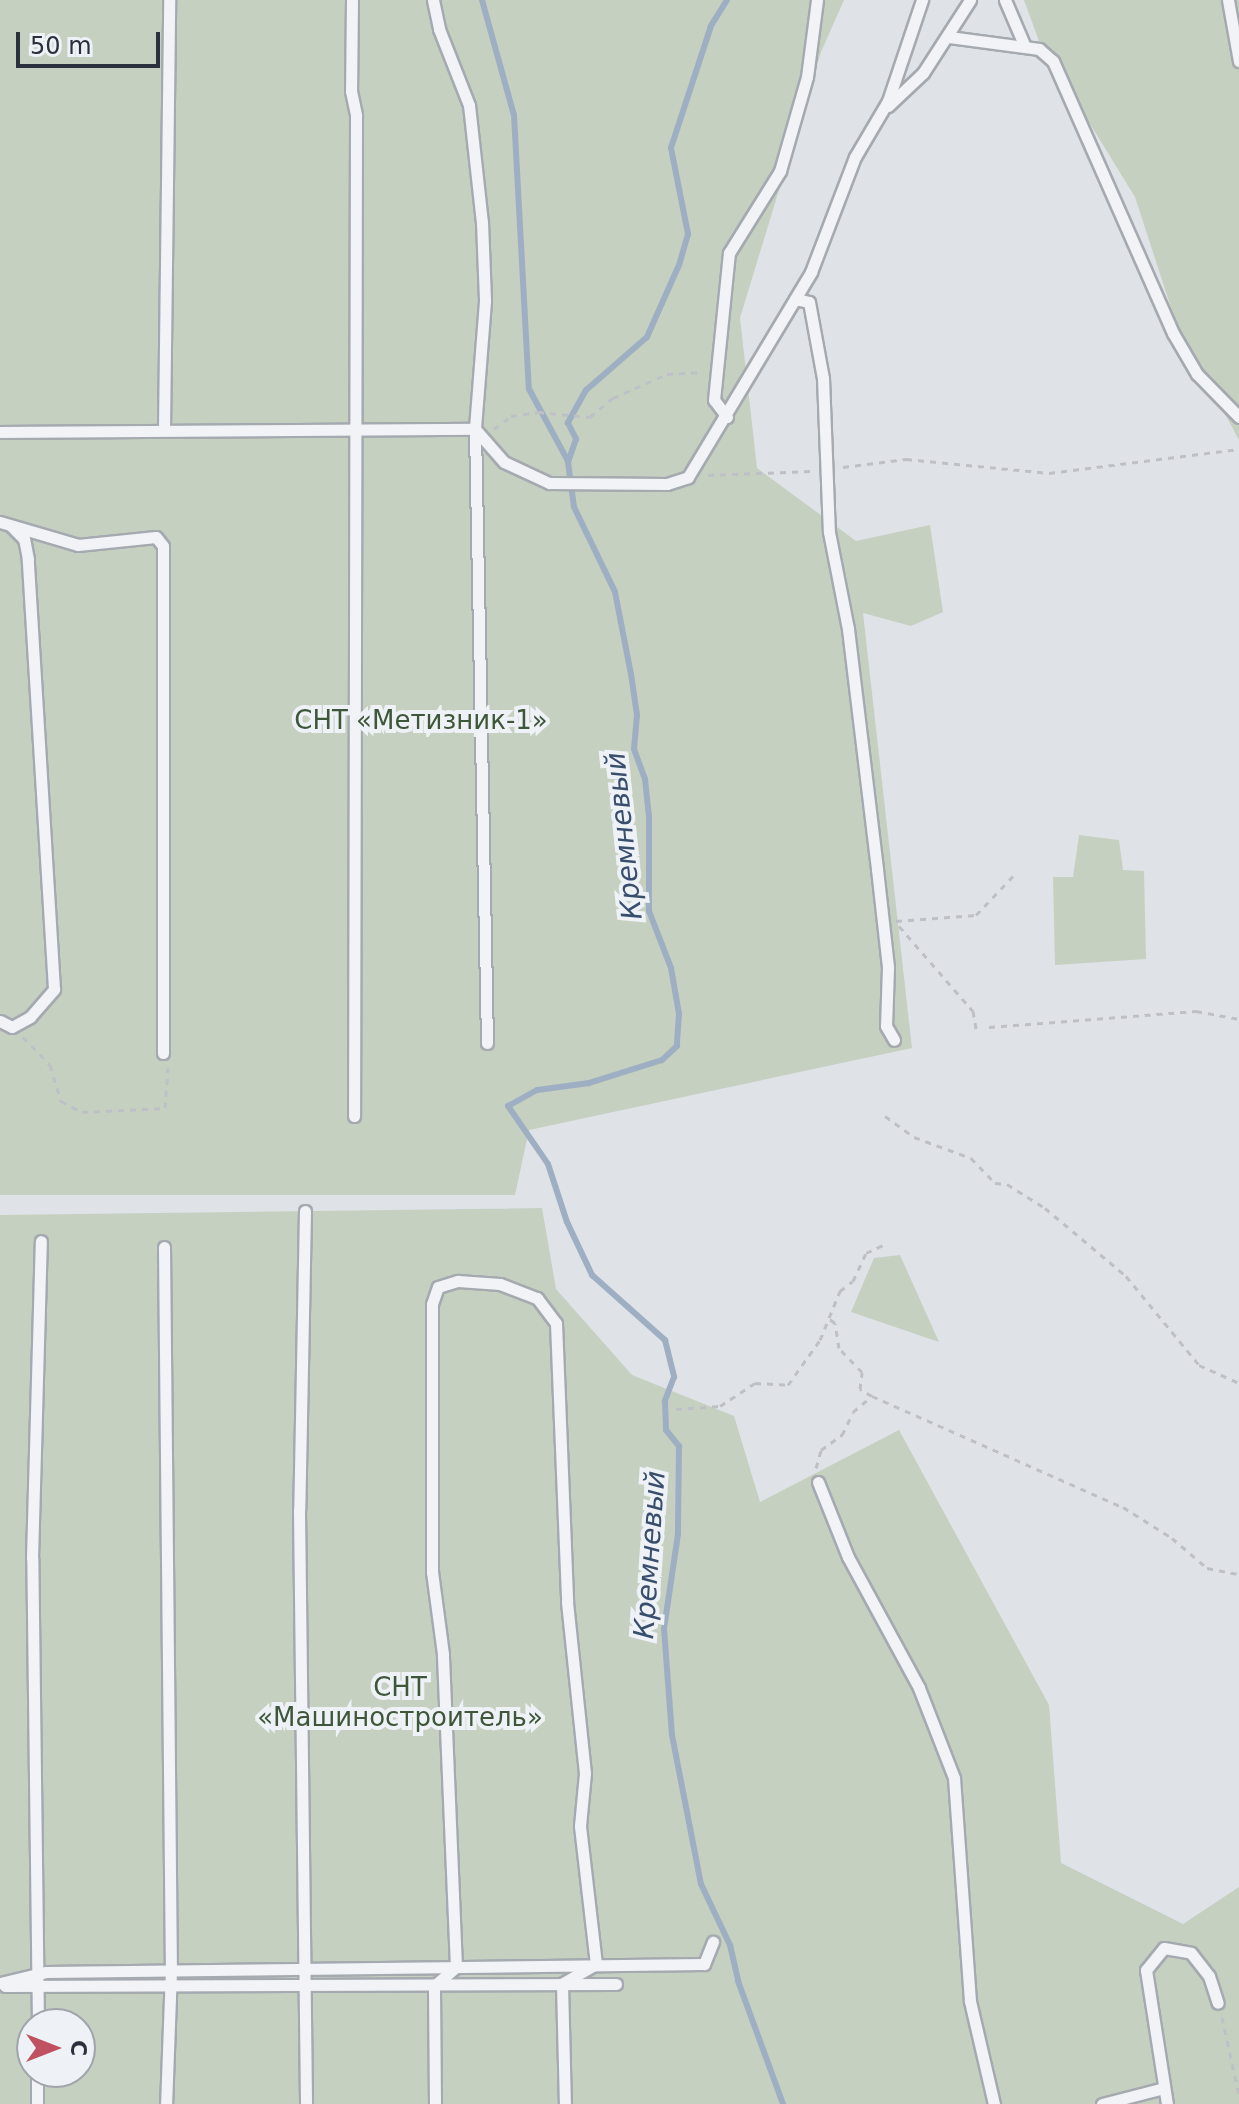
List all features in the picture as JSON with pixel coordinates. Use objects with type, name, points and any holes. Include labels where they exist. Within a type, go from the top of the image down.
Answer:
[{"type":"lane","points":[[164,429],[169,0]]},
{"type":"lane","points":[[352,0],[351,91],[356,115],[354,1116]]},
{"type":"lane","points":[[433,0],[439,29],[469,105],[479,176],[485,301],[479,433],[487,1043]]},
{"type":"lane","points":[[727,417],[714,400],[729,253],[780,171],[807,77],[817,0]]},
{"type":"lane","points":[[0,432],[164,429],[479,433],[504,462],[549,483],[667,484],[688,477],[727,417],[795,299],[855,157],[885,109],[922,0]]},
{"type":"lane","points":[[885,109],[923,73],[970,0]]},
{"type":"lane","points":[[1005,0],[1025,47]]},
{"type":"lane","points":[[1228,0],[1239,61]]},
{"type":"lane","points":[[949,37],[1039,49],[1053,61],[1173,333],[1197,374],[1239,417]]},
{"type":"lane","points":[[795,299],[809,302],[823,378],[829,532],[848,629],[889,920],[886,1026],[894,1040]]},
{"type":"lane","points":[[0,1021],[12,1027],[48,1003],[54,989],[28,559],[24,539],[6,524]]},
{"type":"lane","points":[[6,524],[78,545],[156,537],[163,546],[163,1053]]},
{"type":"lane","points":[[305,1211],[299,1510],[307,1972],[306,2104]]},
{"type":"lane","points":[[37,2008],[35,1986],[39,1973],[32,1558],[41,1241]]},
{"type":"lane","points":[[164,1247],[171,1970],[168,1986],[166,2104]]},
{"type":"lane","points":[[456,1967],[443,1654],[432,1572],[432,1304],[438,1287],[458,1281],[500,1284],[537,1298],[556,1323],[567,1602],[585,1773],[580,1826],[596,1964]]},
{"type":"lane","points":[[818,1482],[848,1557],[919,1688],[954,1778],[970,2001],[994,2104]]},
{"type":"lane","points":[[0,1985],[39,1973],[171,1970],[307,1972],[704,1964],[713,1942]]},
{"type":"lane","points":[[1167,2104],[1146,1970],[1164,1948],[1191,1953],[1209,1976],[1218,2003]]},
{"type":"lane","points":[[562,1984],[596,1964]]},
{"type":"lane","points":[[435,2104],[434,1986],[456,1967]]},
{"type":"lane","points":[[562,1984],[565,2104]]},
{"type":"lane","points":[[0,1985],[307,1987],[616,1984]]},
{"type":"lane","points":[[1102,2104],[1164,2088]]},
{"type":"path","points":[[479,433],[511,416],[538,412],[590,417],[613,398],[667,374],[699,371],[715,386]]},
{"type":"path","points":[[688,477],[827,469],[906,459],[1049,473],[1239,450]]},
{"type":"path","points":[[889,920],[976,915],[1017,872]]},
{"type":"path","points":[[889,920],[973,1011],[977,1033]]},
{"type":"path","points":[[989,1027],[1196,1011],[1239,1019]]},
{"type":"path","points":[[12,1027],[50,1065],[61,1101],[82,1112],[165,1108],[170,1076],[163,1053]]},
{"type":"path","points":[[885,1116],[914,1137],[971,1158],[995,1183],[1007,1184],[1045,1208],[1126,1276],[1199,1365],[1239,1383]]},
{"type":"path","points":[[676,1409],[720,1406],[755,1383],[788,1385],[820,1340],[828,1318],[866,1253],[885,1244]]},
{"type":"path","points":[[828,1318],[835,1323],[839,1348],[862,1372],[860,1389],[1123,1507],[1172,1538],[1207,1568],[1239,1574]]},
{"type":"path","points":[[818,1482],[815,1457],[842,1435],[853,1412],[872,1396]]},
{"type":"path","points":[[1218,2003],[1239,2095]]},
{"type":"green space","name":"СНТ «Метизник-1»","points":[[0,0],[844,0],[821,52],[740,318],[757,468],[856,541],[930,525],[943,612],[911,626],[863,613],[912,1048],[529,1130],[515,1195],[0,1195]]},
{"type":"green space","points":[[1024,0],[1239,0],[1239,440],[1177,326],[1135,197],[1039,41]]},
{"type":"green space","points":[[1079,835],[1119,840],[1123,870],[1144,871],[1146,959],[1055,965],[1053,877],[1073,877]]},
{"type":"green space","name":"СНТ «Машиностроитель»","points":[[542,1208],[556,1289],[632,1375],[734,1416],[760,1502],[899,1430],[1049,1705],[1061,1863],[1183,1924],[1239,1887],[1239,2104],[0,2104],[0,1215]]},
{"type":"green space","points":[[900,1255],[939,1342],[851,1312],[874,1258]]},
{"type":"waterway","points":[[482,0],[514,115],[529,389],[568,461]]},
{"type":"waterway","name":"Кремневый","points":[[727,0],[711,26],[671,148],[688,234],[679,265],[647,337],[586,390],[568,423],[576,439],[568,462],[574,507],[615,592],[631,674],[637,715],[634,749],[645,779],[649,816],[649,911],[671,968],[679,1014],[677,1046],[662,1060],[589,1083],[537,1090],[508,1106],[548,1164],[567,1222],[592,1275],[665,1340],[674,1377],[665,1401],[666,1430],[679,1446],[678,1534],[664,1629],[672,1735],[701,1884],[730,1945],[738,1981],[783,2104]]}]
